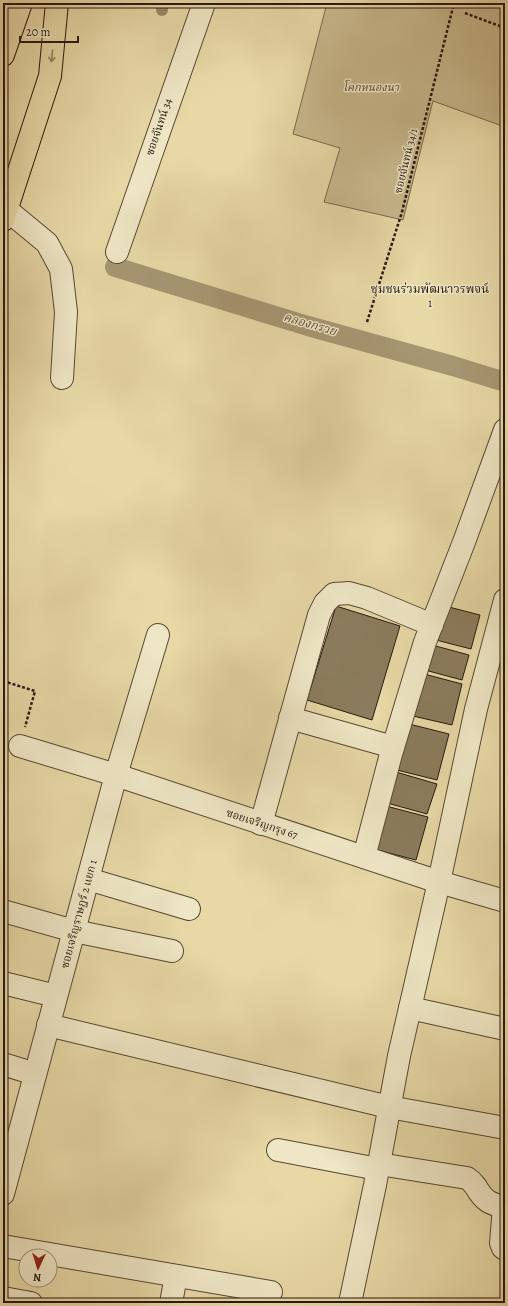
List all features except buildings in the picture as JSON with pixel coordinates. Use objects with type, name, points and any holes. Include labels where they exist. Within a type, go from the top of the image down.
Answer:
[{"type":"main road","points":[[3,21],[9,3]]},
{"type":"main road","points":[[3,55],[21,3]]},
{"type":"main road","points":[[5,215],[50,76],[57,3]]},
{"type":"street","name":"ซอยจันทน์ 34","points":[[116,252],[204,3]]},
{"type":"street","points":[[5,215],[47,243],[61,269],[66,312],[62,378]]},
{"type":"street","points":[[364,857],[393,747],[425,642],[505,430]]},
{"type":"street","points":[[261,824],[319,615],[324,603],[334,594],[349,592],[432,626]]},
{"type":"street","points":[[350,1303],[378,1166],[398,1056],[439,882],[476,709],[505,600]]},
{"type":"street","name":"ซอยเจริญราษฎร์ 2 แยก 1","points":[[3,1194],[6,1168],[35,1074],[116,775],[158,635]]},
{"type":"street","points":[[290,718],[393,747]]},
{"type":"street","name":"ซอยเจริญกรุง 67","points":[[20,746],[116,775],[439,882],[505,901]]},
{"type":"street","points":[[88,879],[189,909]]},
{"type":"street","points":[[3,911],[74,931],[172,951]]},
{"type":"street","points":[[3,983],[56,996]]},
{"type":"street","points":[[410,1008],[505,1029]]},
{"type":"street","points":[[48,1025],[389,1107],[505,1128]]},
{"type":"street","points":[[3,1064],[35,1074]]},
{"type":"street","points":[[278,1150],[466,1178],[472,1181],[484,1199],[492,1204],[505,1207],[501,1243],[502,1248],[505,1249]]},
{"type":"street","points":[[3,1246],[271,1292]]},
{"type":"street","points":[[171,1303],[176,1276]]},
{"type":"street","points":[[3,1298],[31,1303]]},
{"type":"path","name":"ซอยจันทน์ 34/1","points":[[367,322],[402,212],[454,3]]},
{"type":"path","points":[[465,13],[505,28]]},
{"type":"path","points":[[3,681],[35,691],[20,746]]},
{"type":"green space","name":"โคกหนองนา","points":[[327,3],[505,3],[505,127],[433,101],[403,220],[324,202],[340,148],[293,134]]},
{"type":"waterway","name":"คลองกรวย","points":[[115,267],[308,326],[505,382]]},
{"type":"district","name":"ชุมชนร่วมพัฒนาวรพจน์ 1","points":[[430,296]]}]
